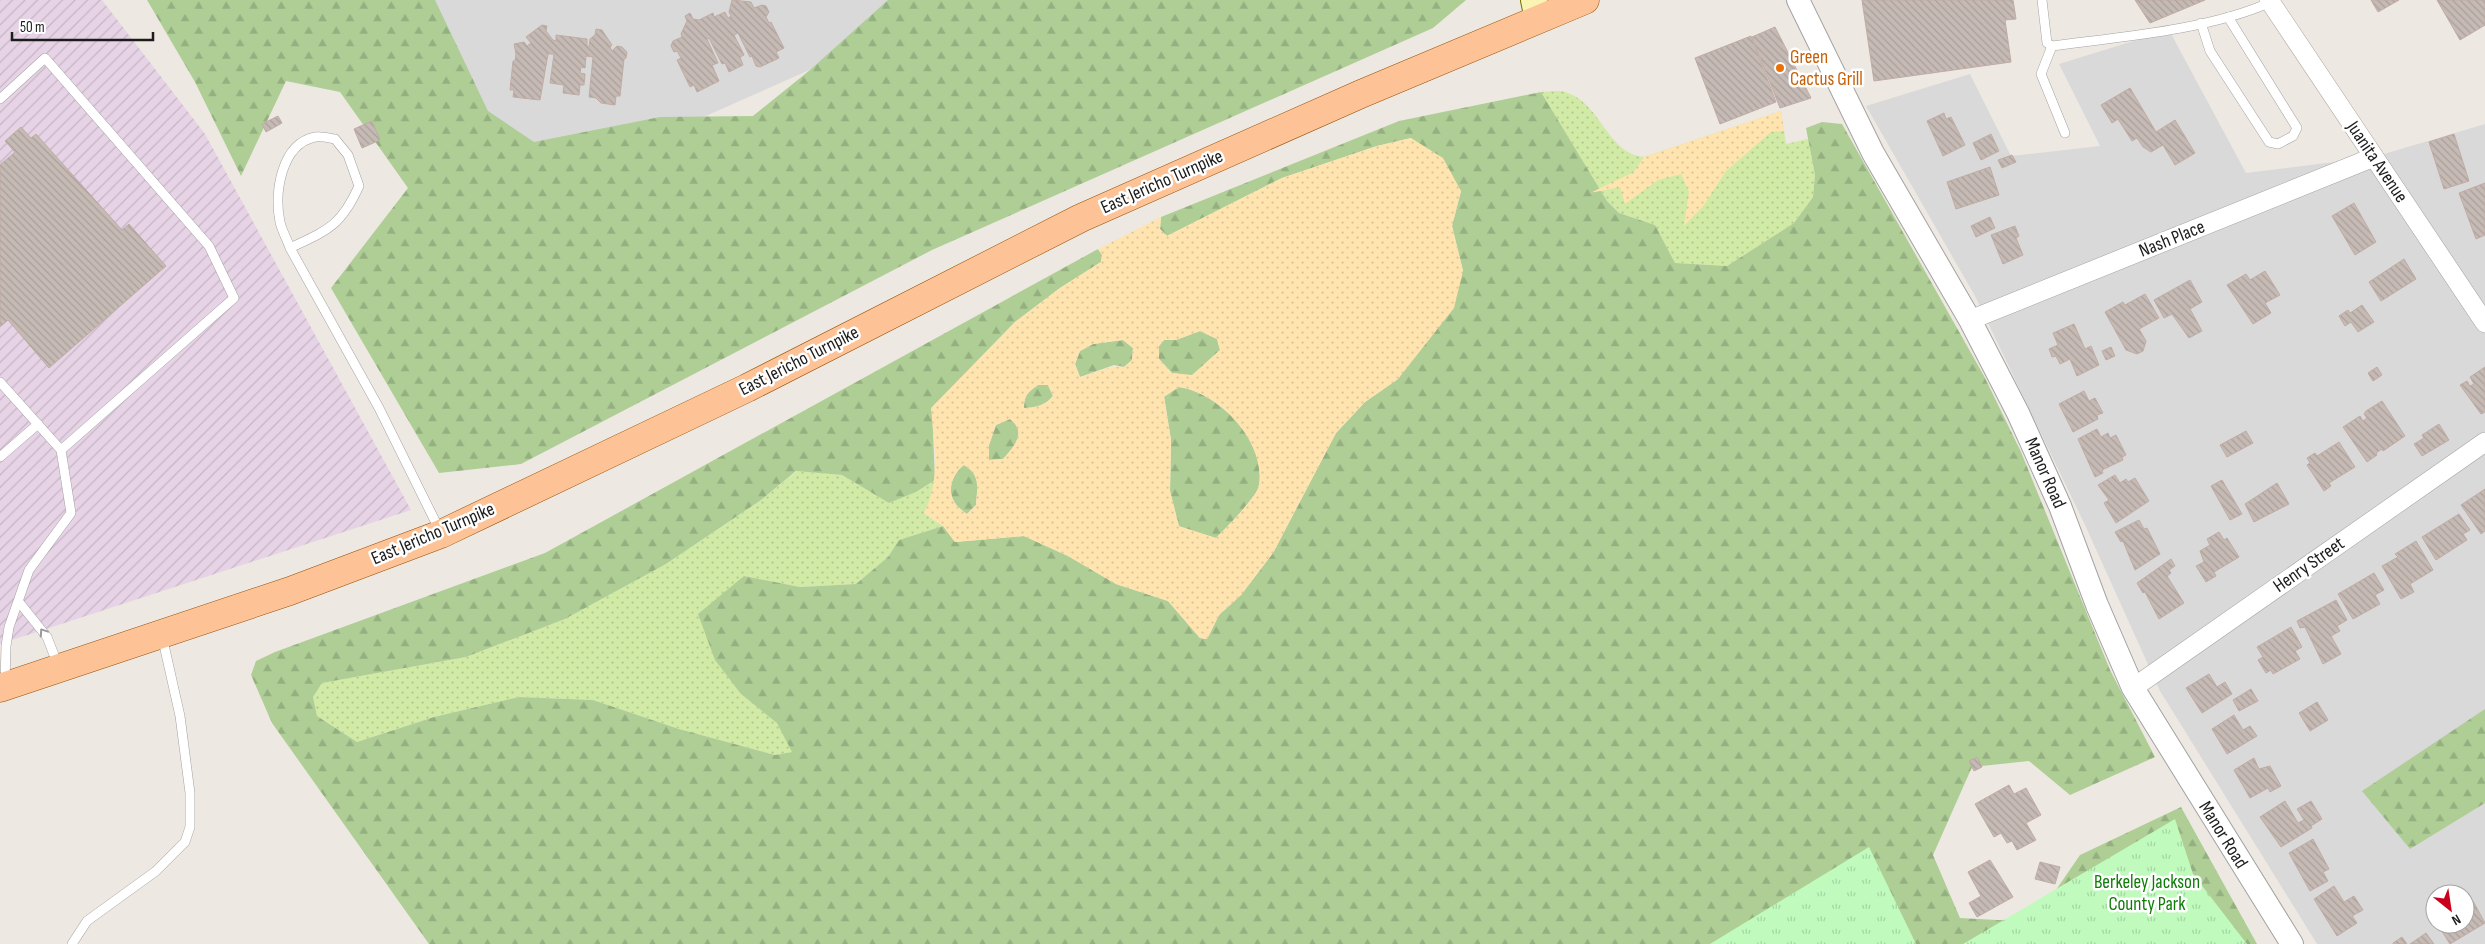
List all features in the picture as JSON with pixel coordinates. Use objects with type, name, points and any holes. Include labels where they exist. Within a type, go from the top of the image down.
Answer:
[{"type":"main road","name":"East Jericho Turnpike","points":[[2,688],[290,591],[441,534],[747,388],[1081,218],[1361,94],[1536,10],[1585,0]]},
{"type":"street","name":"Manor Road","points":[[1798,0],[1874,153],[1970,320],[2018,413],[2060,506],[2097,605],[2133,688],[2292,944]]},
{"type":"street","name":"Juanita Avenue","points":[[2270,1],[2485,323]]},
{"type":"street","name":"Nash Place","points":[[1970,320],[2374,157]]},
{"type":"street","name":"Henry Street","points":[[2133,688],[2485,442]]},
{"type":"lane","points":[[2042,0],[2047,43],[2052,46],[2148,33],[2246,14],[2270,1]]},
{"type":"lane","points":[[2201,23],[2210,51],[2269,142],[2278,144],[2293,136],[2297,128],[2228,17]]},
{"type":"lane","points":[[2052,46],[2041,74],[2065,133]]},
{"type":"lane","points":[[0,99],[45,58],[209,246],[234,298],[61,450]]},
{"type":"lane","points":[[290,248],[329,230],[348,209],[359,186],[348,155],[335,139],[316,136],[302,143],[286,161],[278,184],[280,221],[290,248],[379,408],[441,534]]},
{"type":"lane","points":[[0,382],[61,450],[71,513],[29,570],[12,619],[6,646],[2,688]]},
{"type":"lane","points":[[0,457],[38,424]]},
{"type":"lane","points":[[18,602],[47,636],[60,668]]},
{"type":"lane","points":[[72,944],[88,921],[156,871],[185,842],[190,827],[190,793],[180,716],[161,634]]},
{"type":"shaded area","points":[[0,0],[102,0],[205,134],[411,510],[0,644]]},
{"type":"shaded area","points":[[316,0],[968,0],[432,237]]},
{"type":"shaded area","points":[[2169,30],[2246,173],[2374,157],[2485,124],[2485,944],[2317,944],[2160,691],[2085,525],[1975,296],[1866,106],[1970,74],[2011,156],[2100,146],[2059,64]]},
{"type":"green space","points":[[147,0],[435,0],[488,111],[534,142],[660,117],[753,116],[810,70],[888,0],[1466,0],[1433,28],[932,250],[521,464],[439,473],[331,288],[408,188],[340,92],[286,81],[241,176],[195,82]]},
{"type":"green space","points":[[1562,91],[1577,98],[1588,106],[1621,147],[1631,154],[1644,157],[1781,111],[1786,144],[1808,139],[1815,175],[1813,197],[1794,223],[1727,266],[1675,263],[1655,225],[1619,213],[1607,201],[1541,92]]},
{"type":"green space","points":[[1541,92],[1607,201],[1619,213],[1655,225],[1675,263],[1727,266],[1794,223],[1813,197],[1815,175],[1806,128],[1822,122],[1842,124],[1984,376],[2021,452],[2110,670],[2155,757],[2070,795],[2029,761],[1972,767],[1933,855],[1960,918],[2034,922],[2080,855],[2181,807],[2257,944],[429,944],[272,723],[251,675],[256,661],[275,652],[545,553],[1098,249],[1102,255],[1101,262],[1060,288],[1015,322],[932,408],[935,480],[916,492],[889,503],[842,475],[796,471],[761,500],[666,564],[565,619],[466,657],[322,683],[313,697],[317,716],[357,742],[434,717],[519,697],[593,700],[679,729],[775,755],[792,752],[777,723],[741,694],[715,660],[698,614],[744,576],[800,587],[856,584],[888,557],[899,540],[943,526],[955,542],[1024,536],[1068,556],[1116,584],[1168,601],[1200,638],[1207,639],[1219,615],[1241,595],[1273,553],[1336,433],[1365,402],[1398,379],[1463,271],[1452,226],[1461,191],[1411,138],[1377,146],[1282,178],[1167,236],[1160,229],[1161,217],[1399,121]]},
{"type":"green space","points":[[1200,331],[1217,339],[1220,350],[1192,376],[1172,373],[1159,359],[1159,346],[1164,340],[1176,340]]},
{"type":"green space","points":[[1123,340],[1133,348],[1132,360],[1124,367],[1114,365],[1080,377],[1075,364],[1080,351],[1093,344]]},
{"type":"green space","points":[[1038,385],[1048,385],[1053,396],[1047,402],[1040,405],[1024,408],[1027,394]]},
{"type":"green space","points":[[1179,387],[1194,391],[1224,409],[1237,422],[1256,452],[1260,469],[1257,490],[1253,497],[1216,538],[1179,527],[1170,491],[1171,440],[1164,396]]},
{"type":"green space","points":[[1010,419],[1018,429],[1015,444],[1003,459],[988,460],[989,445],[996,425]]},
{"type":"green space","points":[[964,465],[974,473],[977,482],[976,505],[967,514],[956,504],[951,493],[954,477]]},
{"type":"green space","points":[[797,471],[842,475],[889,503],[916,492],[935,480],[930,501],[924,513],[943,526],[899,540],[888,557],[856,584],[800,587],[744,576],[741,694],[777,722],[793,752],[775,755],[679,729],[593,700],[519,697],[434,717],[357,742],[317,716],[313,697],[322,683],[466,657],[565,619],[666,564],[761,500]]},
{"type":"green space","points":[[2485,709],[2485,803],[2410,849],[2362,791]]},
{"type":"green space","name":"Berkeley Jackson County Park","points":[[2175,819],[2193,874],[2247,944],[1963,944]]},
{"type":"green space","points":[[1869,847],[1916,944],[1710,944]]},
{"type":"sand","points":[[1781,111],[1784,131],[1771,132],[1726,171],[1704,205],[1684,226],[1689,192],[1681,174],[1658,180],[1625,204],[1620,187],[1590,193],[1634,172],[1644,157]]},
{"type":"sand","points":[[1411,138],[1443,158],[1461,191],[1452,226],[1463,271],[1454,308],[1398,379],[1365,402],[1336,433],[1273,553],[1241,595],[1219,615],[1207,639],[1200,638],[1168,601],[1116,584],[1068,556],[1024,536],[955,542],[943,526],[924,513],[933,488],[935,462],[931,408],[1015,322],[1060,288],[1101,262],[1102,255],[1098,249],[1161,217],[1160,229],[1167,236],[1282,178],[1377,146]],"holes":[[[1200,331],[1217,339],[1220,350],[1192,375],[1172,373],[1159,359],[1159,346],[1164,340],[1176,340]],[[1123,340],[1133,348],[1132,360],[1124,367],[1107,368],[1080,377],[1075,364],[1080,351],[1093,344]],[[1038,385],[1048,385],[1053,396],[1047,402],[1040,405],[1024,408],[1027,394]],[[1179,387],[1209,398],[1224,409],[1237,422],[1255,452],[1259,469],[1259,485],[1257,490],[1253,497],[1216,538],[1179,526],[1170,491],[1171,440],[1164,397]],[[1010,419],[1018,429],[1018,434],[1015,444],[1003,459],[989,460],[989,445],[996,425]],[[964,465],[973,473],[977,482],[976,505],[967,514],[957,506],[952,498],[951,487],[957,472]]]},
{"type":"building","points":[[732,0],[751,2],[754,8],[762,5],[766,6],[769,12],[766,17],[769,23],[771,22],[784,48],[776,52],[779,58],[760,67],[756,66],[738,33],[734,35],[744,55],[740,57],[743,65],[729,72],[725,63],[722,64],[709,38],[707,39],[718,63],[712,65],[719,81],[697,92],[694,85],[690,87],[677,60],[681,58],[677,51],[674,52],[671,46],[673,41],[682,37],[681,34],[687,21],[685,16],[690,13],[693,19],[699,20],[713,13],[714,17],[725,12],[728,18],[731,16],[729,12]]},
{"type":"building","points":[[1862,0],[2013,0],[2016,19],[2005,20],[2011,62],[1874,81]]},
{"type":"building","points":[[2135,0],[2205,0],[2150,23]]},
{"type":"building","points":[[2371,0],[2399,0],[2378,12]]},
{"type":"building","points":[[2437,0],[2485,0],[2485,25],[2460,40]]},
{"type":"building","points":[[542,25],[547,26],[546,31],[553,40],[556,41],[556,35],[587,39],[587,46],[589,47],[590,39],[595,35],[596,29],[602,30],[612,45],[610,47],[612,51],[617,46],[622,47],[627,52],[624,59],[620,96],[616,96],[615,105],[601,103],[596,98],[589,97],[593,57],[586,56],[585,68],[581,67],[580,73],[585,74],[584,85],[580,85],[579,95],[563,93],[564,85],[550,83],[554,54],[548,54],[540,100],[513,97],[514,90],[510,90],[513,61],[515,61],[516,54],[514,44],[524,42],[527,46],[531,43],[526,37]]},
{"type":"building","name":"Green Cactus Grill","points":[[1775,27],[1811,98],[1780,108],[1752,37]]},
{"type":"building","points":[[1751,36],[1776,102],[1720,124],[1695,58]]},
{"type":"building","points":[[2130,88],[2156,132],[2175,120],[2195,153],[2175,165],[2163,145],[2151,152],[2143,147],[2137,138],[2132,141],[2118,119],[2112,123],[2101,105]]},
{"type":"building","points":[[1944,113],[1946,119],[1951,117],[1965,145],[1943,156],[1927,121]]},
{"type":"building","points":[[278,116],[282,123],[266,132],[262,124]]},
{"type":"building","points":[[372,121],[380,140],[362,148],[354,129]]},
{"type":"building","points":[[21,127],[31,138],[36,134],[122,230],[129,224],[166,266],[49,368],[8,320],[0,327],[0,165],[15,152],[5,141]]},
{"type":"building","points":[[1991,134],[1999,151],[1981,160],[1973,143]]},
{"type":"building","points":[[2454,134],[2469,181],[2444,189],[2429,142]]},
{"type":"building","points":[[2012,155],[2016,162],[2002,168],[1998,160]]},
{"type":"building","points":[[1990,167],[1999,195],[1956,209],[1947,182]]},
{"type":"building","points":[[2485,183],[2485,235],[2476,239],[2459,193]]},
{"type":"building","points":[[2354,203],[2376,242],[2355,255],[2332,216]]},
{"type":"building","points":[[1990,217],[1995,228],[1976,237],[1971,226]]},
{"type":"building","points":[[2015,226],[2019,236],[2016,238],[2023,255],[2003,264],[1991,235]]},
{"type":"building","points":[[2404,259],[2416,279],[2381,301],[2369,282]]},
{"type":"building","points":[[2265,271],[2280,295],[2265,303],[2271,313],[2253,324],[2227,285],[2246,274],[2250,280]]},
{"type":"building","points":[[2190,280],[2202,302],[2190,309],[2202,331],[2189,338],[2172,314],[2164,318],[2154,300]]},
{"type":"building","points":[[2145,294],[2159,318],[2139,329],[2146,341],[2143,351],[2137,354],[2126,350],[2105,312],[2123,302],[2125,305]]},
{"type":"building","points":[[2362,305],[2374,322],[2358,332],[2351,322],[2345,326],[2339,316],[2348,310],[2350,313]]},
{"type":"building","points":[[2074,324],[2085,349],[2091,346],[2099,365],[2077,376],[2070,359],[2060,364],[2056,356],[2052,357],[2049,349],[2058,345],[2053,333]]},
{"type":"building","points":[[2111,347],[2115,356],[2106,360],[2102,351]]},
{"type":"building","points":[[2377,367],[2382,375],[2373,381],[2368,373]]},
{"type":"building","points":[[2485,367],[2485,412],[2481,414],[2460,385],[2467,381],[2470,386],[2474,384],[2470,377]]},
{"type":"building","points":[[2084,391],[2089,401],[2095,398],[2103,413],[2097,415],[2098,419],[2073,432],[2059,404]]},
{"type":"building","points":[[2382,401],[2405,436],[2383,451],[2382,449],[2376,453],[2377,455],[2367,462],[2343,427],[2360,416],[2363,421],[2367,418],[2364,414],[2366,411]]},
{"type":"building","points":[[2439,424],[2449,440],[2422,456],[2414,444],[2424,438],[2422,435]]},
{"type":"building","points":[[2097,429],[2101,437],[2108,433],[2110,438],[2116,435],[2126,455],[2122,457],[2123,460],[2102,470],[2103,473],[2095,477],[2078,439]]},
{"type":"building","points":[[2246,431],[2253,443],[2227,457],[2220,445]]},
{"type":"building","points":[[2339,442],[2355,467],[2329,483],[2331,486],[2324,491],[2307,465],[2310,463],[2307,458],[2315,453],[2317,456]]},
{"type":"building","points":[[2115,475],[2120,483],[2126,479],[2128,482],[2135,478],[2149,501],[2116,523],[2104,503],[2109,500],[2098,485]]},
{"type":"building","points":[[2222,480],[2242,514],[2230,520],[2211,486]]},
{"type":"building","points":[[2277,483],[2289,504],[2254,522],[2245,504]]},
{"type":"building","points":[[2485,489],[2485,531],[2481,534],[2461,505]]},
{"type":"building","points":[[2459,514],[2470,530],[2463,534],[2467,540],[2436,560],[2422,537]]},
{"type":"building","points":[[2139,520],[2144,529],[2147,528],[2160,554],[2135,570],[2123,541],[2121,542],[2115,532]]},
{"type":"building","points":[[2219,532],[2224,540],[2227,538],[2239,557],[2214,572],[2216,576],[2206,582],[2196,566],[2204,562],[2200,551],[2210,545],[2207,539]]},
{"type":"building","points":[[2416,541],[2433,570],[2410,584],[2414,592],[2401,599],[2382,566],[2398,557],[2395,554]]},
{"type":"building","points":[[2171,559],[2175,566],[2169,570],[2171,573],[2167,576],[2184,603],[2159,619],[2145,592],[2143,593],[2137,583]]},
{"type":"building","points":[[2374,573],[2384,590],[2375,595],[2380,604],[2353,619],[2338,594]]},
{"type":"building","points":[[2336,600],[2347,620],[2337,626],[2340,631],[2331,636],[2341,654],[2323,664],[2305,627],[2300,628],[2297,621]]},
{"type":"building","points":[[2291,627],[2302,647],[2295,651],[2300,659],[2273,674],[2271,670],[2266,673],[2258,660],[2263,657],[2257,647]]},
{"type":"building","points":[[2209,674],[2217,687],[2225,682],[2232,694],[2202,713],[2186,688]]},
{"type":"building","points":[[2251,689],[2258,701],[2239,711],[2233,700]]},
{"type":"building","points":[[2317,702],[2328,720],[2310,731],[2299,713]]},
{"type":"building","points":[[2234,715],[2243,730],[2250,726],[2257,736],[2227,754],[2212,729]]},
{"type":"building","points":[[1977,757],[1982,767],[1974,771],[1969,761]]},
{"type":"building","points":[[2254,758],[2259,769],[2270,766],[2281,786],[2270,792],[2268,788],[2250,798],[2234,770]]},
{"type":"building","points":[[2009,785],[2014,794],[2026,788],[2041,815],[2026,823],[2036,840],[2017,850],[2012,841],[2007,843],[2001,833],[1994,837],[1975,804]]},
{"type":"building","points":[[2285,801],[2298,823],[2304,820],[2297,809],[2311,801],[2322,819],[2311,826],[2312,828],[2281,847],[2260,817]]},
{"type":"building","points":[[2313,839],[2329,869],[2323,872],[2328,881],[2310,891],[2289,853]]},
{"type":"building","points":[[1990,860],[2013,897],[1977,917],[1969,903],[1981,896],[1968,872]]},
{"type":"building","points":[[2040,862],[2060,867],[2055,884],[2035,879]]},
{"type":"building","points":[[2334,886],[2344,902],[2354,896],[2363,910],[2352,916],[2357,923],[2337,936],[2314,899]]},
{"type":"building","points":[[2475,905],[2485,923],[2475,929]]},
{"type":"building","points":[[2425,934],[2434,944],[2410,944]]},
{"type":"building","points":[[2444,934],[2467,934],[2450,944]]},
{"type":"building","points":[[2402,937],[2407,944],[2393,944],[2393,943]]},
{"type":"place","name":"Green Cactus Grill","points":[[1780,68]]}]
